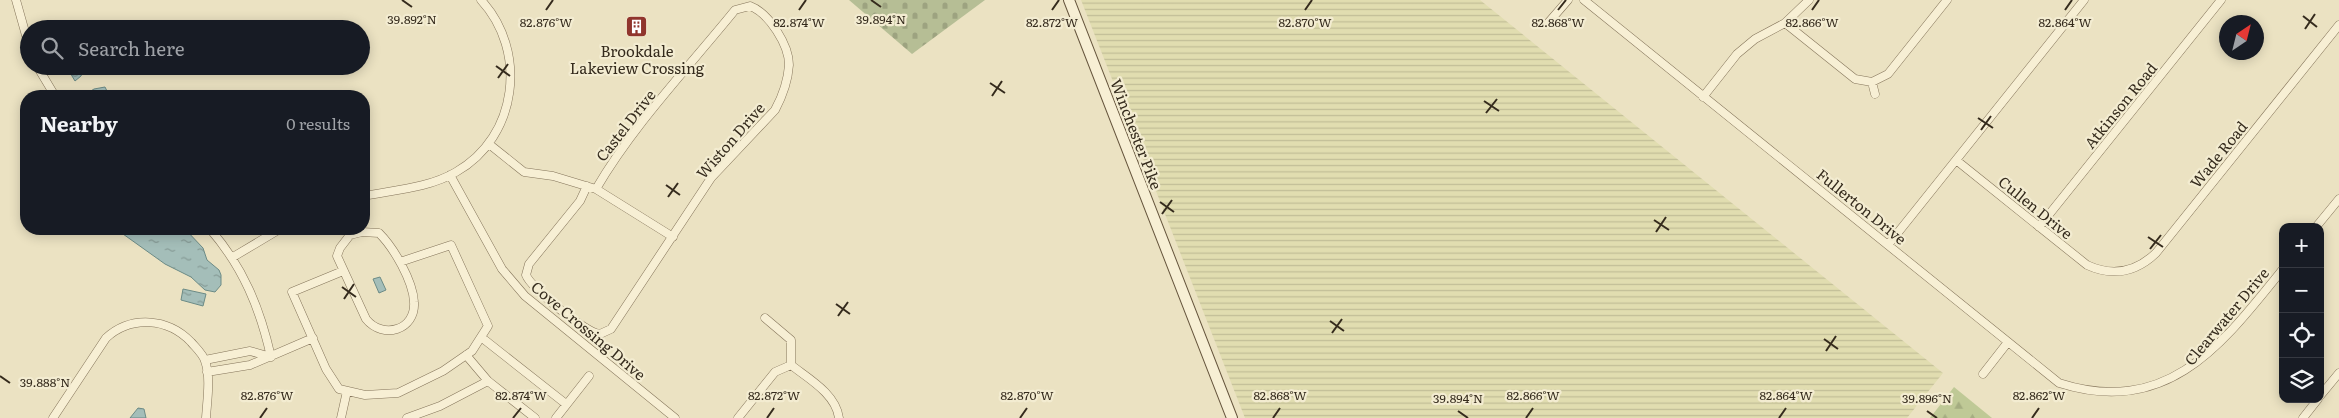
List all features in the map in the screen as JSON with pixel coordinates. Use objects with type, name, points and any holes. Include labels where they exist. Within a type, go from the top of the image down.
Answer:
[{"type":"main road","name":"Winchester Pike","points":[[1069,0],[1232,418]]},
{"type":"street","points":[[16,0],[22,20]]},
{"type":"street","points":[[370,195],[436,182],[470,163],[489,144],[508,104],[512,77],[510,57],[498,24],[481,0]]},
{"type":"street","points":[[1548,24],[1568,0]]},
{"type":"street","name":"Fullerton Drive","points":[[1584,0],[2059,383],[2096,400]]},
{"type":"street","points":[[1703,97],[1737,54],[1755,39],[1785,23],[1809,0]]},
{"type":"street","points":[[1785,23],[1856,79],[1872,82],[1888,74],[1947,0]]},
{"type":"street","points":[[1888,245],[2084,0]]},
{"type":"street","name":"Atkinson Road","points":[[2039,227],[2222,0]]},
{"type":"street","name":"Wiston Drive","points":[[587,186],[580,201],[529,264],[526,271],[532,284],[595,334],[608,331],[711,178],[775,110],[783,93],[789,66],[780,38],[768,18],[756,8],[744,6],[736,10]]},
{"type":"street","name":"Castel Drive","points":[[596,189],[610,164],[632,135],[736,10]]},
{"type":"street","name":"Wade Road","points":[[2102,271],[2131,270],[2156,253],[2339,25]]},
{"type":"street","points":[[42,75],[51,90]]},
{"type":"street","points":[[1872,82],[1874,94]]},
{"type":"street","points":[[489,144],[524,172],[553,176],[596,189],[673,237]]},
{"type":"street","name":"Cullen Drive","points":[[1956,160],[2076,258],[2102,271]]},
{"type":"street","name":"Cove Crossing Drive","points":[[450,175],[502,269],[525,296],[675,418]]},
{"type":"street","points":[[2319,223],[2339,199]]},
{"type":"street","points":[[347,235],[338,256],[343,271],[371,326],[383,332],[391,331],[402,327],[413,313],[412,289],[400,262],[379,233],[370,232]]},
{"type":"street","points":[[215,235],[233,257],[256,304],[272,357]]},
{"type":"street","points":[[233,257],[270,235]]},
{"type":"street","points":[[343,271],[292,292],[326,369],[340,389],[366,395],[398,394],[443,371],[472,351],[488,326],[451,245],[400,262]]},
{"type":"street","name":"Clearwater Drive","points":[[2202,369],[2279,274]]},
{"type":"street","points":[[765,318],[791,340],[791,365]]},
{"type":"street","points":[[53,418],[106,338],[115,330],[134,323],[159,322],[180,332],[205,360],[207,372],[206,418]]},
{"type":"street","points":[[481,337],[566,404]]},
{"type":"street","points":[[207,372],[250,365],[313,338]]},
{"type":"street","points":[[1983,374],[2008,342]]},
{"type":"street","points":[[205,360],[250,352],[272,357]]},
{"type":"street","points":[[466,355],[488,381],[535,418]]},
{"type":"street","points":[[738,418],[775,372],[791,365]]},
{"type":"street","points":[[791,365],[832,399],[838,407],[839,418]]},
{"type":"street","points":[[2324,391],[2339,373]]},
{"type":"street","points":[[556,418],[588,376]]},
{"type":"street","points":[[408,418],[440,406],[488,381]]},
{"type":"street","points":[[341,418],[347,391]]},
{"type":"street","points":[[2303,418],[2315,403]]},
{"type":"shaded area","points":[[1081,0],[1480,0],[1943,373],[1907,418],[1245,418]]},
{"type":"green space","points":[[849,0],[985,0],[912,54]]},
{"type":"green space","points":[[1954,387],[1992,418],[1930,418]]},
{"type":"water","points":[[71,75],[81,75],[81,76],[75,81]]},
{"type":"water","points":[[105,87],[106,90],[92,90]]},
{"type":"water","points":[[124,235],[191,235],[203,248],[207,260],[219,270],[221,285],[215,292],[205,290],[191,277],[165,264]]},
{"type":"water","points":[[380,277],[386,290],[379,293],[373,279]]},
{"type":"water","points":[[183,289],[206,294],[203,306],[181,300]]},
{"type":"water","points":[[138,408],[144,409],[146,418],[130,418]]},
{"type":"place","name":"Brookdale Lakeview Crossing","points":[[637,27]]}]
